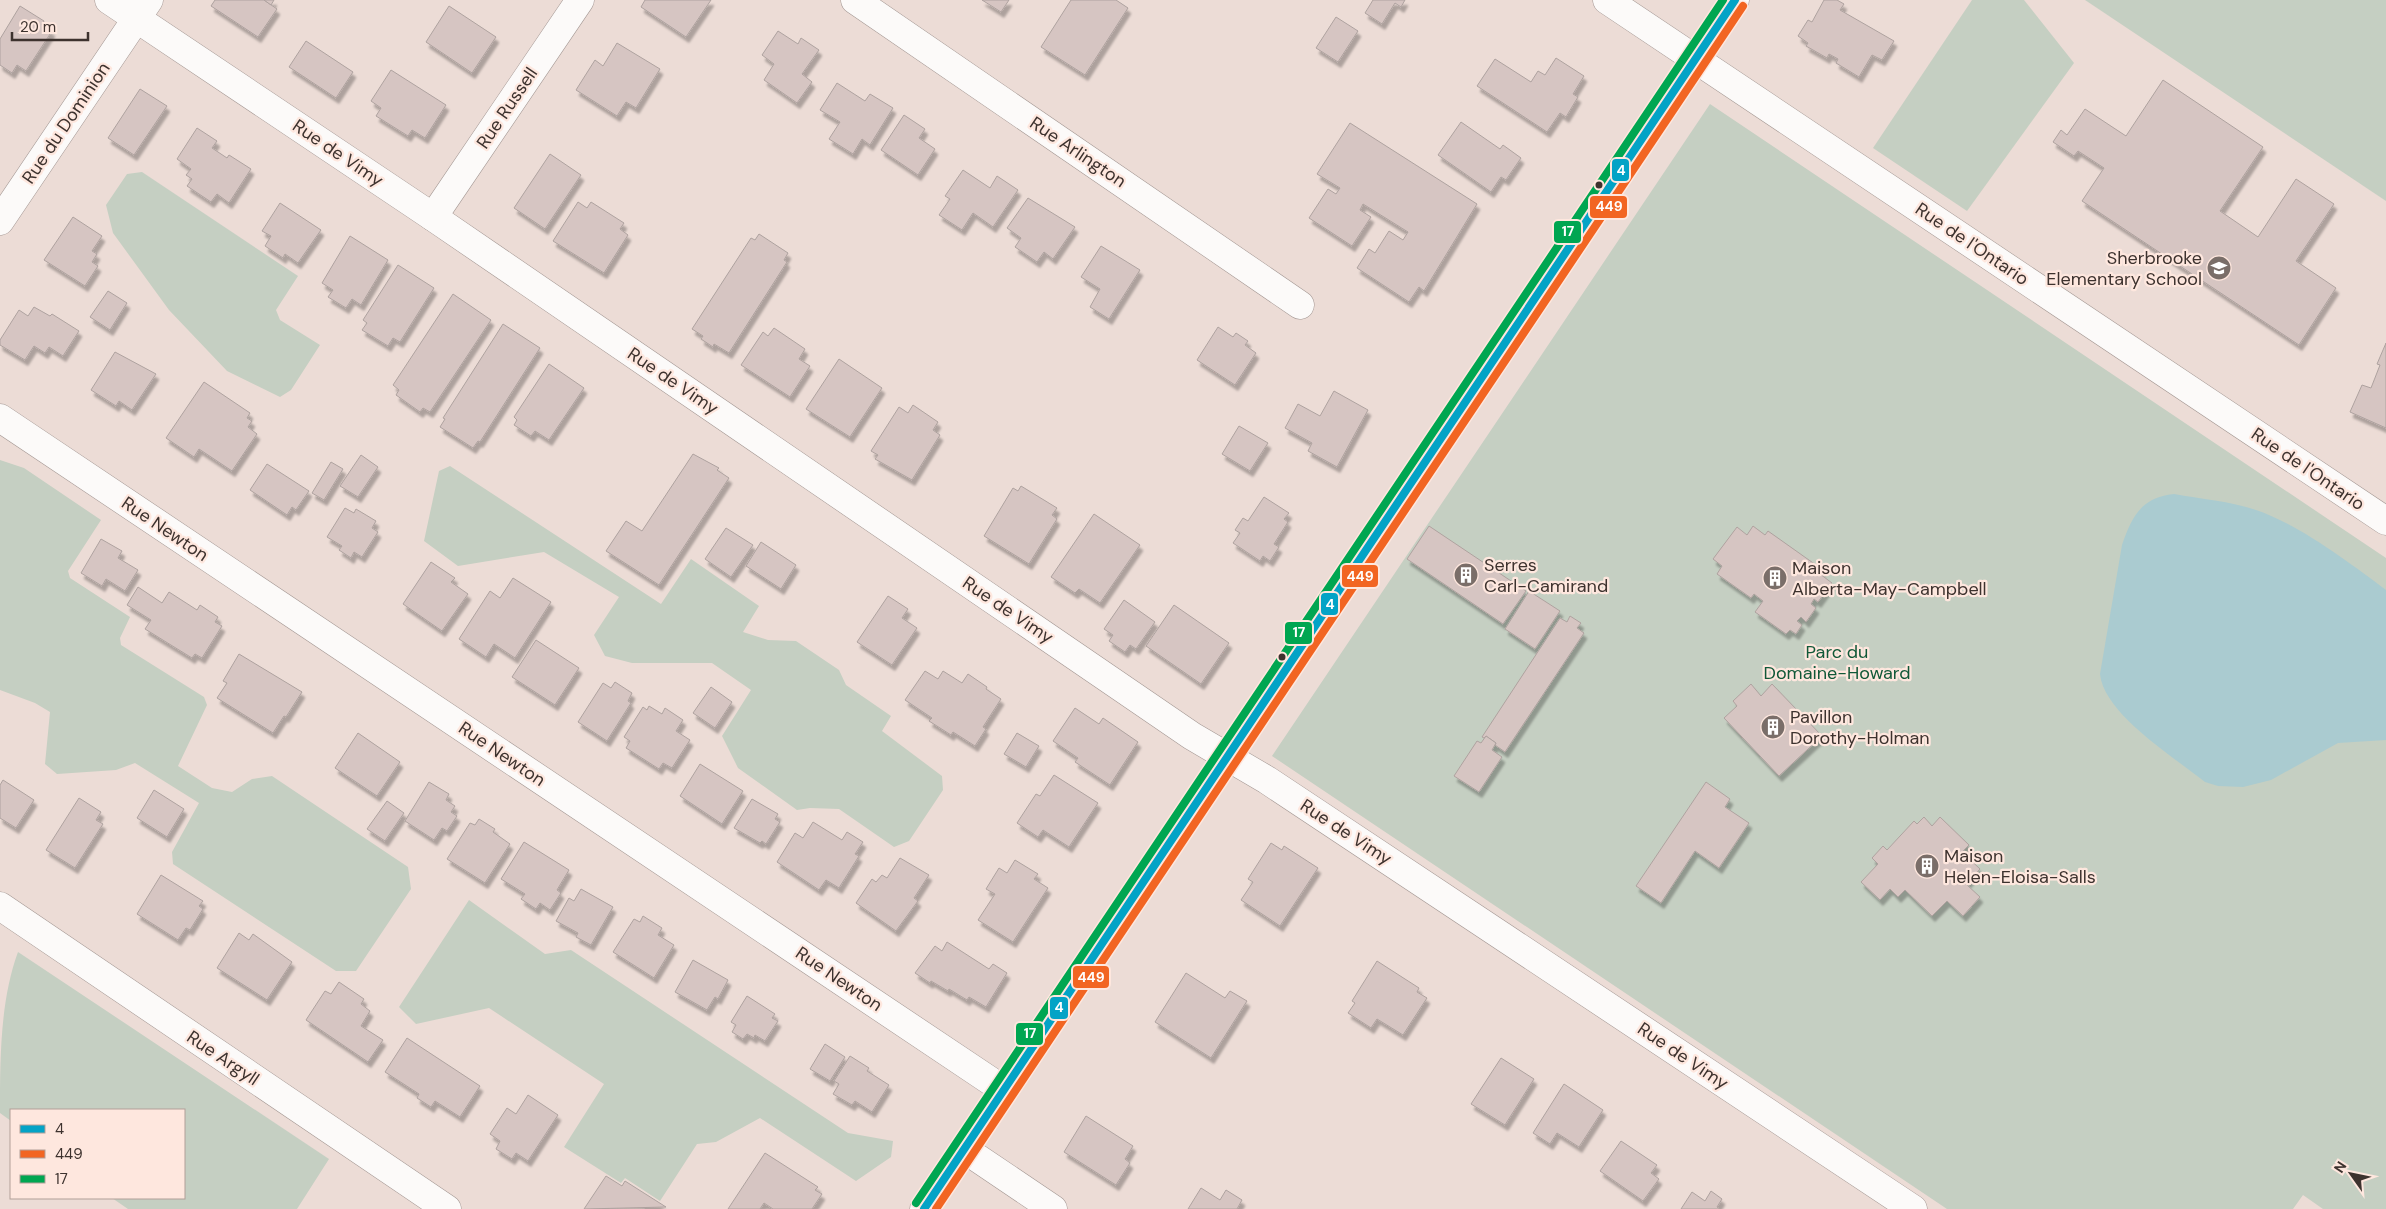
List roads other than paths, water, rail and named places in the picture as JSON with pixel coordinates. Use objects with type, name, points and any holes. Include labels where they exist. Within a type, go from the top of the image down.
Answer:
[{"type":"street","name":"Rue de Vimy","points":[[109,0],[143,9],[433,217],[1192,736],[1267,780],[1913,1209]]},
{"type":"street","name":"Rue Russell","points":[[433,217],[580,0]]},
{"type":"street","name":"Rue Arlington","points":[[855,0],[1300,305]]},
{"type":"street","name":"Rue de l'Ontario","points":[[1607,0],[2386,521]]},
{"type":"street","points":[[924,1209],[1735,0]]},
{"type":"street","name":"Rue du Dominion","points":[[0,221],[143,9]]},
{"type":"street","name":"Rue Newton","points":[[0,418],[1004,1090]]},
{"type":"street","name":"Rue Argyll","points":[[0,906],[447,1209]]},
{"type":"street","points":[[964,1149],[1053,1209]]},
{"type":"water","points":[[2174,494],[2236,504],[2272,516],[2323,545],[2386,590],[2386,740],[2338,743],[2271,780],[2243,787],[2218,786],[2205,782],[2142,734],[2114,704],[2104,689],[2100,674],[2122,545],[2134,517],[2146,504],[2154,499]]},
{"type":"place","name":"Sherbrooke Elementary School","points":[[2219,268]]},
{"type":"place","name":"Serres Carl-Camirand","points":[[1466,575]]},
{"type":"place","name":"Maison Alberta-May-Campbell","points":[[1775,578]]},
{"type":"place","name":"Pavillon Dorothy-Holman","points":[[1773,727]]},
{"type":"place","name":"Maison Helen-Eloisa-Salls","points":[[1927,866]]},
{"type":"park label","name":"Parc du Domaine-Howard","points":[[1837,662]]}]
